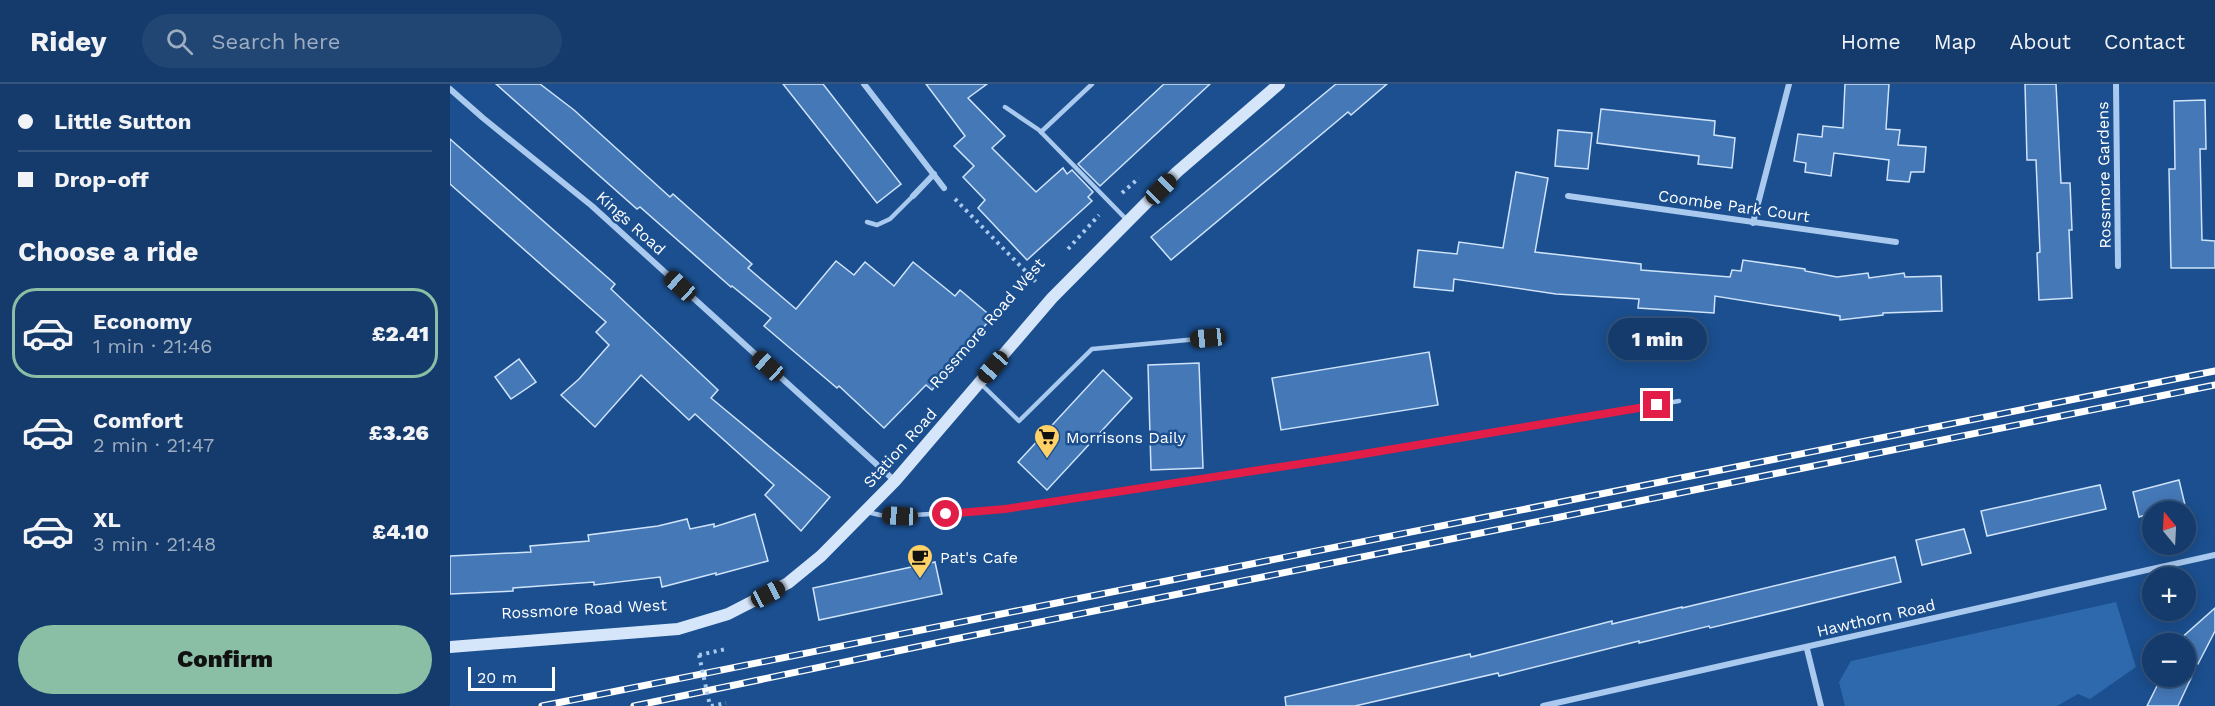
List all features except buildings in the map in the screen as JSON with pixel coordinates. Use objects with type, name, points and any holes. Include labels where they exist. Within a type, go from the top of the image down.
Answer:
[{"type":"main road","name":"Station Road","points":[[450,646],[678,628],[728,614],[788,583],[821,556],[895,481],[1052,298],[1177,172],[1279,84]]},
{"type":"street","points":[[864,84],[945,188]]},
{"type":"street","points":[[1753,223],[1790,84]]},
{"type":"street","name":"Rossmore Gardens","points":[[2116,84],[2118,266]]},
{"type":"street","name":"Kings Road","points":[[450,89],[592,206],[895,481]]},
{"type":"street","points":[[913,196],[934,174]]},
{"type":"street","name":"Coombe Park Court","points":[[1568,196],[1896,242]]},
{"type":"street","name":"Hawthorn Road","points":[[1543,706],[1807,649],[2018,598],[2215,555]]},
{"type":"street","points":[[1807,649],[1821,706]]},
{"type":"lane","points":[[1041,132],[1092,84]]},
{"type":"lane","points":[[1005,106],[1041,132],[1128,221]]},
{"type":"lane","points":[[867,222],[877,225],[890,219],[913,196]]},
{"type":"lane","points":[[979,382],[1019,420],[1092,349],[1208,338]]},
{"type":"lane","points":[[865,511],[880,515],[900,516],[1005,509],[1345,457],[1679,401]]},
{"type":"path","name":"Rossmore Road West","points":[[1061,257],[1110,203],[1142,175]]},
{"type":"path","points":[[945,188],[1052,298]]},
{"type":"path","name":"Rossmore Road West","points":[[1031,291],[1037,283]]},
{"type":"path","points":[[726,649],[699,655],[711,706],[726,703]]},
{"type":"shaded area","points":[[2116,602],[2136,667],[2090,699],[2078,694],[2057,706],[1845,706],[1839,682],[1851,661]]},
{"type":"railway","points":[[542,706],[2215,371]]},
{"type":"railway","points":[[634,706],[950,640],[2215,385]]},
{"type":"place","name":"Morrisons Daily","points":[[1047,460]]},
{"type":"place","name":"Pat's Cafe","points":[[920,580]]},
{"type":"route","points":[[946,514],[1005,509],[1345,457],[1657,405]]}]
